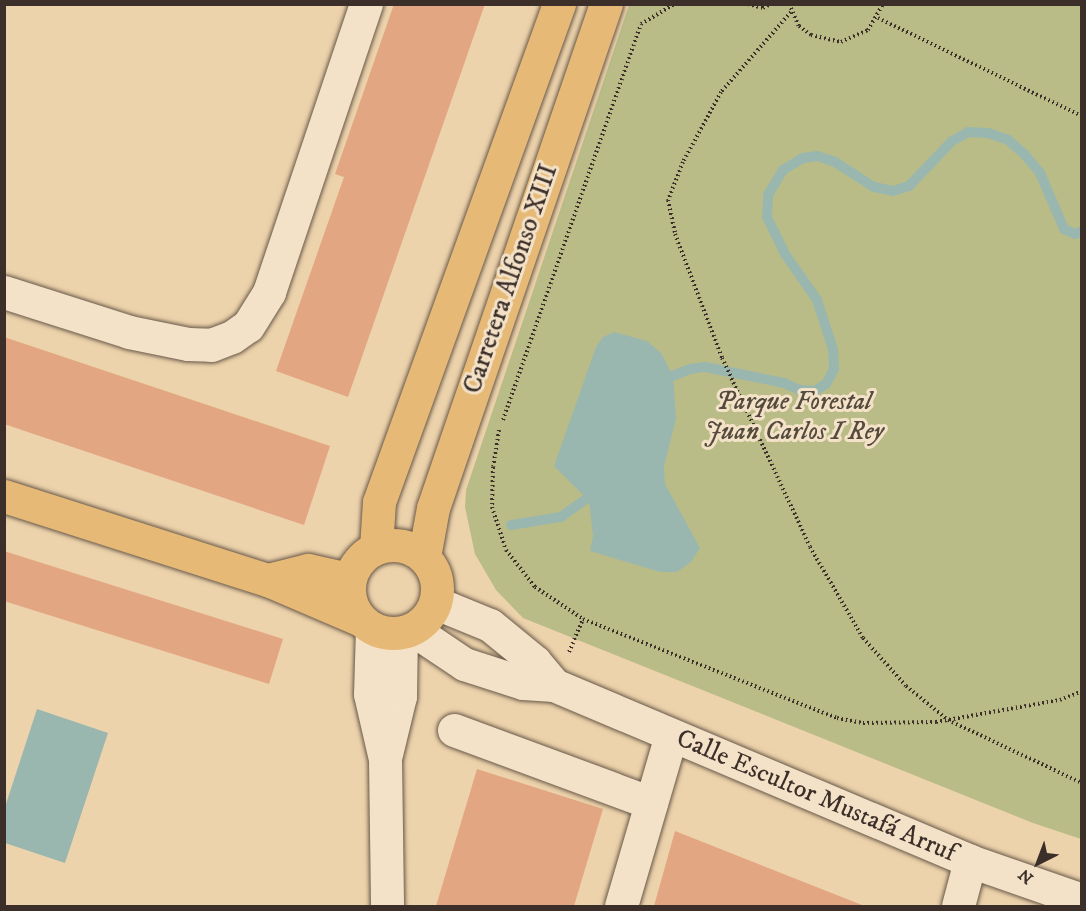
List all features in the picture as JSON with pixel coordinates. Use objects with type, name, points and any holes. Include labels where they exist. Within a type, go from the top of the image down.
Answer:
[{"type":"main road","name":"Carretera Alfonso XIII","points":[[376,548],[379,502],[559,4]]},
{"type":"main road","name":"Carretera Alfonso XIII","points":[[424,557],[436,497],[606,4]]},
{"type":"main road","points":[[4,496],[268,580],[387,627],[431,614],[436,603],[434,572],[424,557],[401,545],[376,548],[359,560],[348,579],[352,608],[387,627]]},
{"type":"main road","points":[[268,580],[308,570],[348,579]]},
{"type":"street","points":[[4,292],[129,332],[188,344],[211,345],[232,338],[248,326],[269,292],[366,4]]},
{"type":"street","name":"Calle Escultor Mustafá Arruf","points":[[436,603],[490,626],[535,662],[554,685]]},
{"type":"street","points":[[387,627],[370,694],[385,759],[387,906]]},
{"type":"street","name":"Calle Escultor Mustafá Arruf","points":[[387,627],[464,664],[523,683],[554,685],[970,861],[1082,900]]},
{"type":"street","points":[[454,730],[651,803]]},
{"type":"street","points":[[621,906],[671,735]]},
{"type":"street","points":[[958,906],[970,861]]},
{"type":"path","points":[[674,4],[641,24],[498,432],[492,507],[506,550],[535,586],[583,619],[837,718],[885,724],[948,720],[1060,700],[1082,692]]},
{"type":"path","points":[[748,4],[763,8],[771,4]]},
{"type":"path","points":[[789,4],[799,26],[825,41],[856,38],[878,18],[883,4]]},
{"type":"path","points":[[791,12],[721,92],[683,162],[668,200],[675,234],[722,358],[810,547],[845,611],[881,661],[921,700],[948,720],[1082,783]]},
{"type":"path","points":[[878,18],[1082,116]]},
{"type":"green space","name":"Parque Forestal Juan Carlos I Rey","points":[[629,5],[1081,5],[1081,839],[1033,823],[523,618],[496,590],[475,554],[465,507],[466,490]]},
{"type":"water","points":[[614,332],[647,341],[661,353],[673,376],[676,419],[664,466],[665,484],[700,548],[691,562],[677,572],[660,572],[590,551],[593,536],[589,501],[554,466],[596,347],[603,337]]},
{"type":"water","points":[[37,709],[108,733],[65,863],[5,843],[5,807]]},
{"type":"building","points":[[394,4],[485,4],[348,397],[276,371],[344,177],[335,174]]},
{"type":"building","points":[[4,337],[330,446],[304,525],[4,424]]},
{"type":"building","points":[[4,551],[283,639],[269,684],[4,601]]},
{"type":"building","points":[[477,769],[603,809],[574,906],[436,906]]},
{"type":"building","points":[[675,831],[862,905],[862,906],[654,906]]},
{"type":"waterway","points":[[660,381],[690,369],[705,367],[784,383],[800,390],[815,391],[826,384],[834,369],[833,349],[817,300],[785,254],[767,217],[768,195],[783,170],[803,158],[817,156],[835,162],[874,187],[893,191],[909,186],[952,141],[968,132],[988,133],[1008,140],[1040,173],[1064,229],[1075,234],[1082,231]]},
{"type":"waterway","points":[[511,525],[561,517],[597,491]]}]
